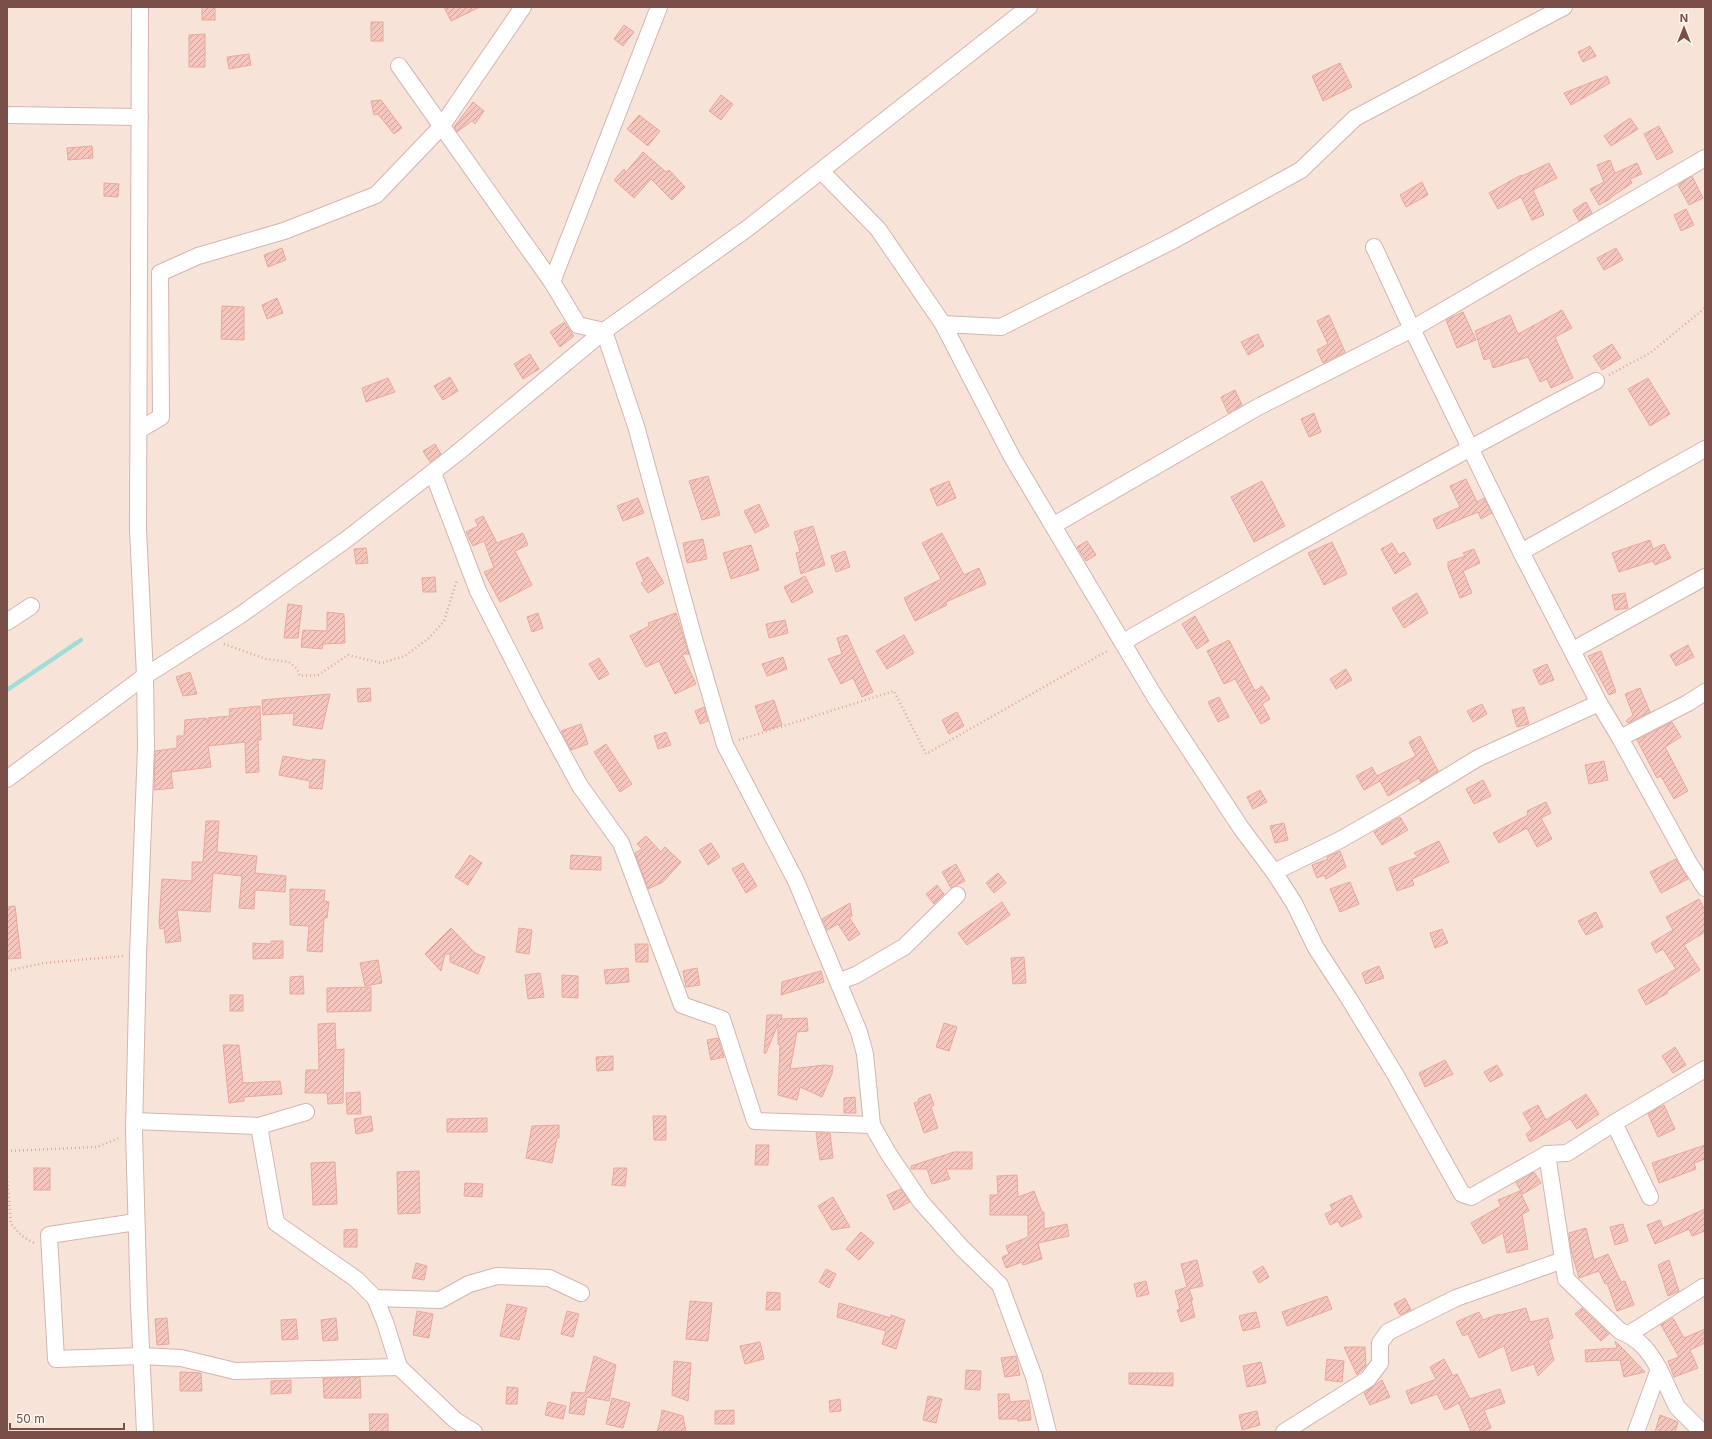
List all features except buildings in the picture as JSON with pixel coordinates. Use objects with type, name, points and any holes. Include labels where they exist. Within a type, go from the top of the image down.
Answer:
[{"type":"street","points":[[140,7],[138,529],[145,676],[146,747],[138,955],[134,1126],[136,1222],[145,1432]]},
{"type":"street","points":[[138,430],[161,417],[160,273],[198,256],[284,231],[376,195],[441,127],[523,7]]},
{"type":"street","points":[[552,282],[659,7]]},
{"type":"street","points":[[7,779],[145,676],[246,612],[334,548],[433,473],[604,331],[748,228],[1029,7]]},
{"type":"street","points":[[943,324],[1001,327],[1172,241],[1301,170],[1355,118],[1564,7]]},
{"type":"street","points":[[399,66],[552,282],[578,324],[604,331]]},
{"type":"street","points":[[7,115],[140,116]]},
{"type":"street","points":[[1054,526],[1258,407],[1412,329],[1705,158]]},
{"type":"street","points":[[821,171],[878,229],[943,324],[1012,457],[1155,697],[1241,828],[1274,872],[1294,903],[1316,948],[1395,1074],[1462,1194],[1471,1197],[1547,1154],[1567,1153],[1705,1069]]},
{"type":"street","points":[[1374,247],[1412,329],[1521,552],[1573,650],[1599,703],[1689,863],[1705,888]]},
{"type":"street","points":[[604,331],[636,426],[690,628],[725,745],[796,881],[859,1032],[865,1054],[872,1125],[888,1153],[921,1202],[962,1248],[1000,1285],[1034,1377],[1048,1432]]},
{"type":"street","points":[[1123,642],[1266,560],[1596,381]]},
{"type":"street","points":[[1521,552],[1705,449]]},
{"type":"street","points":[[433,473],[478,591],[534,701],[580,786],[621,843],[682,1005],[722,1019],[755,1121],[872,1125]]},
{"type":"street","points":[[1573,650],[1705,578]]},
{"type":"street","points":[[7,622],[31,606]]},
{"type":"street","points":[[1620,738],[1688,703],[1705,692]]},
{"type":"street","points":[[1274,872],[1340,840],[1478,758],[1599,703]]},
{"type":"street","points":[[838,982],[856,975],[904,947],[957,895]]},
{"type":"street","points":[[134,1126],[259,1126],[306,1112]]},
{"type":"street","points":[[1614,1123],[1650,1198]]},
{"type":"street","points":[[259,1126],[276,1223],[356,1279],[375,1298],[385,1322],[398,1367],[455,1420],[474,1432]]},
{"type":"street","points":[[1547,1154],[1566,1279],[1620,1331],[1629,1334],[1648,1350],[1677,1407],[1702,1432]]},
{"type":"street","points":[[136,1222],[49,1235],[56,1359],[141,1356],[180,1358],[235,1371],[398,1367]]},
{"type":"street","points":[[1284,1432],[1368,1379],[1380,1363],[1380,1343],[1388,1332],[1456,1298],[1563,1260]]},
{"type":"street","points":[[375,1298],[440,1300],[468,1284],[497,1276],[549,1278],[580,1293]]},
{"type":"street","points":[[1629,1334],[1703,1287]]},
{"type":"street","points":[[1636,1432],[1659,1369]]},
{"type":"path","points":[[1596,381],[1650,353],[1705,308]]},
{"type":"path","points":[[208,637],[248,654],[266,659],[289,662],[297,669],[300,676],[308,677],[318,675],[348,655],[381,663],[405,656],[429,638],[444,621],[457,578]]},
{"type":"path","points":[[725,745],[894,691],[926,754],[1123,642]]},
{"type":"path","points":[[7,971],[44,963],[138,955]]},
{"type":"path","points":[[7,1151],[97,1147],[134,1126]]},
{"type":"path","points":[[7,1177],[11,1224],[22,1236],[50,1252]]},
{"type":"shaded area","points":[[7,7],[1705,7],[1705,1432],[7,1432]]},
{"type":"waterway","points":[[7,690],[81,640]]}]
